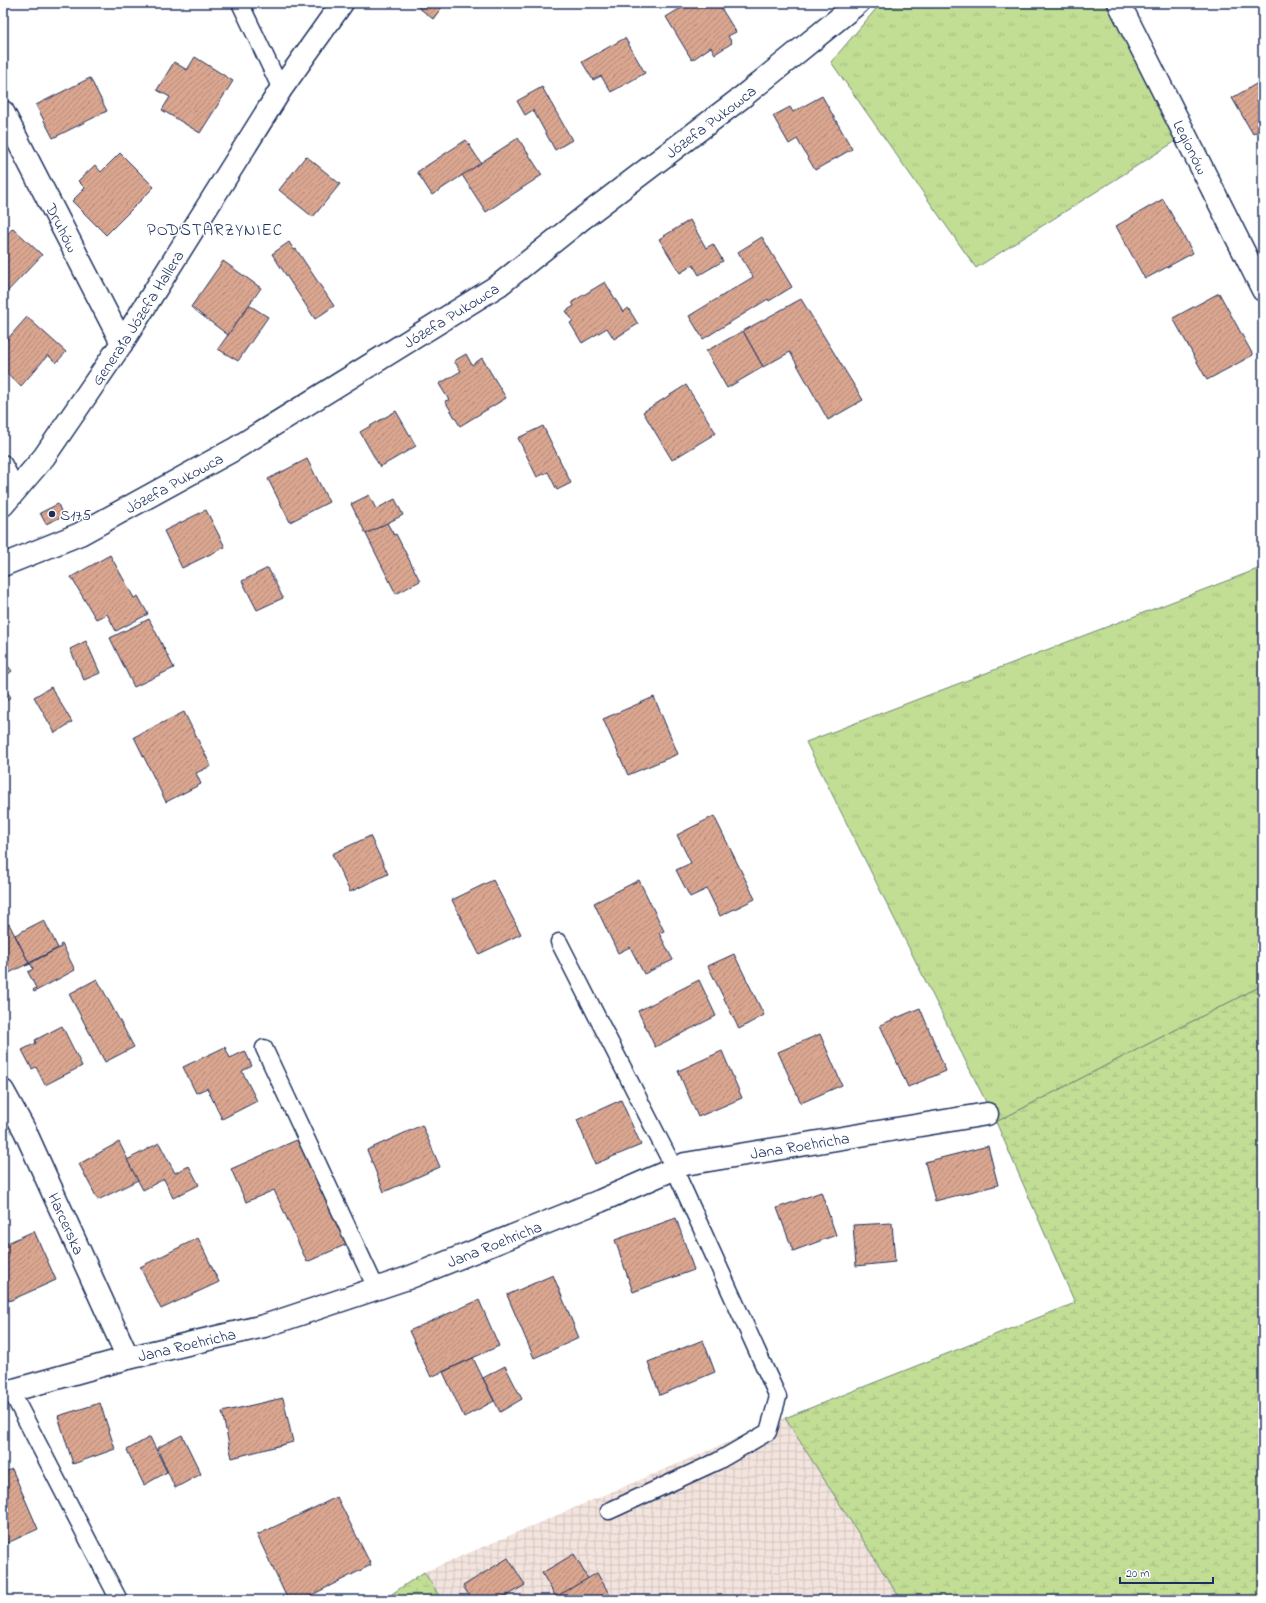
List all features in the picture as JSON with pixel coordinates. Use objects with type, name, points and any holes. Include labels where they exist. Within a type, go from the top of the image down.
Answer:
[{"type":"street","name":"Generała Józefa Hallera","points":[[10,496],[44,457],[122,343],[281,89],[342,3]]},
{"type":"street","name":"Józefa Pukowca","points":[[3,565],[80,534],[233,450],[500,285],[583,218],[741,98],[858,3]]},
{"type":"street","name":"Legionów","points":[[1120,3],[1263,290]]},
{"type":"street","name":"Druhów","points":[[3,112],[122,343]]},
{"type":"street","name":"Harcerska","points":[[3,1091],[25,1131],[128,1358]]},
{"type":"street","name":"Jana Roehricha","points":[[7,1392],[128,1358],[264,1326],[408,1278],[685,1164],[987,1114]]},
{"type":"lane","points":[[240,3],[281,89]]},
{"type":"lane","points":[[3,463],[10,496]]},
{"type":"lane","points":[[559,942],[674,1168],[778,1397],[768,1432],[718,1462],[609,1511]]},
{"type":"lane","points":[[264,1048],[376,1288]]},
{"type":"lane","points":[[7,1392],[119,1600]]},
{"type":"shaded area","points":[[785,1418],[901,1600],[442,1600],[424,1572]]},
{"type":"green space","points":[[881,3],[1111,3],[1176,141],[976,268],[831,62]]},
{"type":"green space","points":[[1263,567],[1263,985],[996,1122],[806,742]]},
{"type":"green space","points":[[1263,985],[1263,1600],[901,1600],[785,1418],[1075,1303],[996,1122]]},
{"type":"green space","points":[[424,1572],[442,1600],[383,1600]]},
{"type":"building","points":[[413,3],[445,3],[433,19]]},
{"type":"building","points":[[689,3],[718,3],[736,32],[728,36],[732,43],[715,54],[711,47],[692,60],[666,17]]},
{"type":"building","points":[[625,38],[645,73],[611,92],[601,76],[593,80],[582,62]]},
{"type":"building","points":[[195,57],[233,81],[200,133],[162,110],[170,97],[157,90],[174,62],[187,70]]},
{"type":"building","points":[[90,78],[107,111],[53,138],[36,105]]},
{"type":"building","points":[[1263,80],[1263,128],[1253,134],[1232,98]]},
{"type":"building","points":[[542,87],[572,140],[555,150],[533,110],[525,115],[517,101]]},
{"type":"building","points":[[822,96],[852,149],[815,170],[797,139],[789,144],[773,116],[790,107],[793,112]]},
{"type":"building","points":[[518,138],[542,175],[486,212],[462,175]]},
{"type":"building","points":[[466,140],[481,163],[432,195],[417,172]]},
{"type":"building","points":[[120,153],[154,187],[106,235],[72,201],[85,188],[78,181],[95,165],[101,172]]},
{"type":"building","points":[[306,156],[340,184],[313,217],[279,190]]},
{"type":"building","points":[[1163,199],[1193,253],[1145,279],[1116,226]]},
{"type":"building","points":[[690,220],[706,248],[713,244],[723,261],[699,275],[693,265],[680,273],[659,239]]},
{"type":"building","points":[[13,228],[42,255],[3,296],[3,239]]},
{"type":"building","points":[[762,237],[792,287],[769,301],[768,299],[703,339],[689,316],[753,277],[738,252]]},
{"type":"building","points":[[289,242],[294,250],[296,249],[334,306],[315,319],[272,254]]},
{"type":"building","points":[[223,261],[261,288],[228,335],[191,307]]},
{"type":"building","points":[[605,282],[623,312],[628,308],[638,324],[614,339],[607,328],[582,343],[570,323],[573,321],[566,311],[574,306],[572,302]]},
{"type":"building","points":[[1219,293],[1253,355],[1207,380],[1173,318]]},
{"type":"building","points":[[801,299],[863,400],[828,420],[790,352],[763,367],[743,331]]},
{"type":"building","points":[[249,305],[268,317],[238,361],[218,349]]},
{"type":"building","points":[[27,317],[66,352],[56,363],[48,355],[21,386],[3,370],[3,344]]},
{"type":"building","points":[[743,331],[763,367],[727,388],[706,351]]},
{"type":"building","points":[[466,354],[472,365],[482,358],[506,398],[460,426],[445,401],[449,400],[439,384],[461,371],[454,361]]},
{"type":"building","points":[[686,385],[716,433],[672,460],[643,412]]},
{"type":"building","points":[[396,411],[416,446],[380,467],[360,432]]},
{"type":"building","points":[[543,426],[571,483],[557,490],[548,472],[537,477],[518,438]]},
{"type":"building","points":[[307,459],[329,502],[290,522],[268,479]]},
{"type":"building","points":[[369,495],[376,509],[395,499],[403,515],[366,534],[351,504]]},
{"type":"building","name":"S175","points":[[58,504],[63,516],[46,524],[40,513]]},
{"type":"building","points":[[206,510],[225,547],[182,568],[164,531]]},
{"type":"building","points":[[387,523],[394,535],[396,534],[420,581],[396,594],[366,534]]},
{"type":"building","points":[[110,555],[134,598],[138,596],[148,614],[116,631],[107,614],[96,619],[71,577]]},
{"type":"building","points":[[268,568],[283,598],[257,610],[242,581]]},
{"type":"building","points":[[149,619],[174,668],[134,687],[110,638]]},
{"type":"building","points":[[86,641],[100,673],[84,680],[70,649]]},
{"type":"building","points":[[3,660],[12,671],[3,678]]},
{"type":"building","points":[[3,687],[11,697],[3,703]]},
{"type":"building","points":[[51,687],[72,722],[55,733],[34,697]]},
{"type":"building","points":[[654,697],[678,754],[628,775],[603,719]]},
{"type":"building","points":[[184,712],[211,766],[196,773],[201,784],[166,802],[134,737]]},
{"type":"building","points":[[714,816],[755,899],[720,916],[707,889],[690,897],[676,870],[691,863],[677,835]]},
{"type":"building","points":[[370,836],[388,874],[350,892],[332,854]]},
{"type":"building","points":[[493,880],[521,934],[479,954],[452,900]]},
{"type":"building","points":[[639,880],[664,931],[659,933],[673,960],[644,974],[630,947],[618,953],[594,903]]},
{"type":"building","points":[[44,920],[58,948],[29,963],[15,935]]},
{"type":"building","points":[[9,924],[29,963],[3,976],[3,927]]},
{"type":"building","points":[[62,944],[75,970],[34,992],[33,990],[36,988],[28,972],[33,969],[31,964],[25,966],[61,947],[60,945]]},
{"type":"building","points":[[734,954],[764,1015],[739,1029],[708,966]]},
{"type":"building","points":[[97,979],[134,1047],[105,1062],[69,994]]},
{"type":"building","points":[[699,980],[716,1016],[655,1047],[638,1011]]},
{"type":"building","points":[[920,1008],[946,1071],[908,1087],[880,1025]]},
{"type":"building","points":[[62,1026],[82,1066],[45,1085],[36,1067],[32,1069],[22,1050],[36,1043],[35,1040]]},
{"type":"building","points":[[820,1034],[842,1085],[801,1103],[778,1052]]},
{"type":"building","points":[[225,1047],[230,1058],[245,1051],[252,1066],[242,1071],[257,1101],[222,1119],[207,1088],[196,1093],[183,1067]]},
{"type":"building","points":[[722,1051],[742,1098],[698,1117],[678,1071]]},
{"type":"building","points":[[621,1100],[641,1145],[595,1164],[577,1120]]},
{"type":"building","points":[[422,1125],[440,1167],[384,1192],[367,1150]]},
{"type":"building","points":[[299,1139],[347,1244],[307,1262],[274,1190],[246,1202],[231,1169]]},
{"type":"building","points":[[119,1142],[138,1180],[98,1200],[79,1164]]},
{"type":"building","points":[[159,1143],[175,1173],[189,1166],[199,1185],[173,1198],[164,1179],[143,1190],[127,1160]]},
{"type":"building","points":[[988,1146],[998,1185],[935,1201],[925,1162]]},
{"type":"building","points":[[821,1192],[836,1235],[793,1251],[777,1208]]},
{"type":"building","points":[[676,1218],[694,1270],[633,1292],[615,1240]]},
{"type":"building","points":[[892,1223],[895,1262],[856,1266],[853,1225]]},
{"type":"building","points":[[34,1231],[56,1280],[9,1301],[3,1289],[3,1245]]},
{"type":"building","points":[[198,1238],[219,1282],[161,1309],[140,1267]]},
{"type":"building","points":[[553,1275],[579,1338],[534,1358],[507,1295]]},
{"type":"building","points":[[479,1300],[499,1346],[431,1377],[409,1331]]},
{"type":"building","points":[[703,1340],[715,1372],[660,1395],[648,1362]]},
{"type":"building","points":[[473,1358],[494,1401],[464,1417],[443,1372]]},
{"type":"building","points":[[505,1366],[522,1399],[500,1412],[483,1378]]},
{"type":"building","points":[[283,1398],[293,1442],[232,1458],[222,1412]]},
{"type":"building","points":[[100,1403],[115,1449],[73,1464],[58,1416]]},
{"type":"building","points":[[182,1435],[201,1474],[175,1488],[157,1448]]},
{"type":"building","points":[[150,1437],[167,1472],[144,1485],[127,1450]]},
{"type":"building","points":[[12,1469],[38,1529],[3,1545],[3,1473]]},
{"type":"building","points":[[337,1497],[371,1565],[302,1600],[288,1600],[257,1535]]},
{"type":"building","points":[[574,1554],[588,1579],[556,1597],[542,1573]]},
{"type":"building","points":[[508,1558],[525,1585],[500,1600],[472,1600],[463,1586]]},
{"type":"building","points":[[597,1573],[611,1597],[607,1600],[558,1600],[556,1597]]},
{"type":"place","name":"S175","points":[[52,514]]},
{"type":"district","name":"PODSTARZYNIEC","points":[[215,229]]}]
